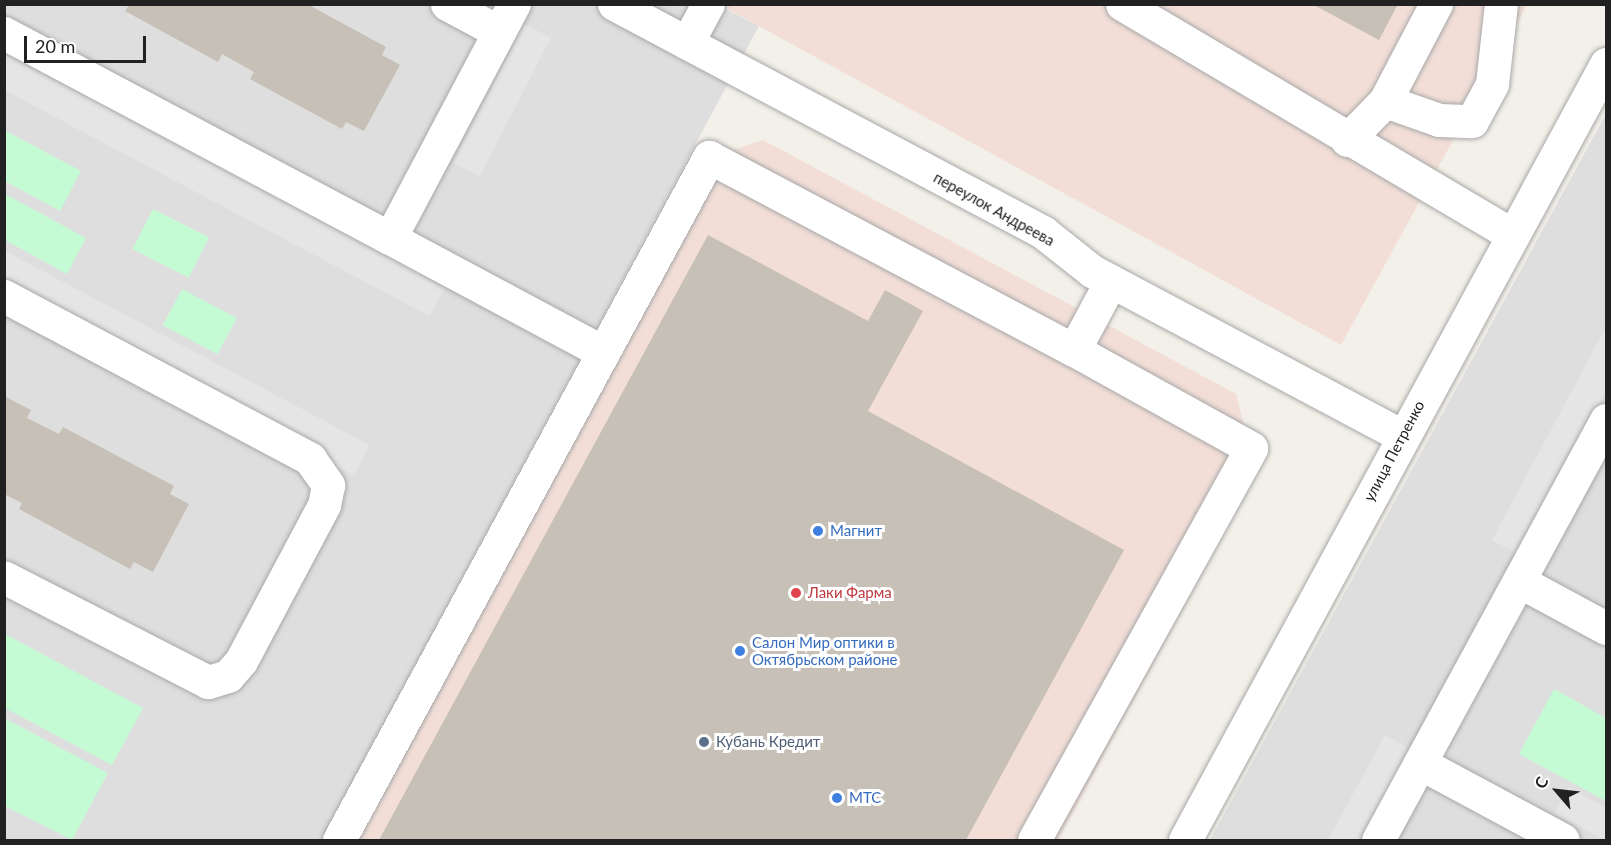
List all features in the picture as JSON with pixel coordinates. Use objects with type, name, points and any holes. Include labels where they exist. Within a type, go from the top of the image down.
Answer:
[{"type":"street","points":[[390,238],[507,18],[447,4]]},
{"type":"street","name":"переулок Андреева","points":[[614,4],[1044,233],[1111,281],[1402,436]]},
{"type":"street","points":[[687,43],[708,4]]},
{"type":"street","points":[[1122,4],[1310,112],[1347,140],[1513,235]]},
{"type":"street","points":[[1347,140],[1385,100],[1436,4]]},
{"type":"street","points":[[1385,100],[1439,120],[1472,121],[1492,84],[1501,4]]},
{"type":"street","points":[[4,33],[603,352]]},
{"type":"street","name":"улица Петренко","points":[[1185,840],[1402,436],[1606,64]]},
{"type":"street","points":[[339,840],[709,157],[1074,350],[1251,448],[1034,840]]},
{"type":"street","points":[[1074,350],[1111,281]]},
{"type":"street","points":[[4,296],[310,459],[328,485],[324,505],[241,661],[228,676],[208,682],[4,577]]},
{"type":"street","points":[[1378,840],[1606,420]]},
{"type":"street","points":[[1519,581],[1606,628]]},
{"type":"street","points":[[1420,763],[1563,840]]},
{"type":"shaded area","points":[[728,4],[726,9],[759,26],[321,840],[5,840],[5,5]]},
{"type":"shaded area","points":[[728,4],[1527,5],[1341,345],[726,8]]},
{"type":"shaded area","points":[[524,24],[551,38],[480,177],[453,163]]},
{"type":"shaded area","points":[[5,52],[446,286],[430,316],[4,90]]},
{"type":"shaded area","points":[[1606,114],[1606,840],[1210,840]]},
{"type":"shaded area","name":"Магнит","points":[[763,140],[1236,394],[1256,473],[1058,840],[321,840],[684,167]]},
{"type":"shaded area","points":[[5,251],[370,445],[354,475],[4,289]]},
{"type":"shaded area","points":[[1606,327],[1606,391],[1518,554],[1492,540]]},
{"type":"shaded area","points":[[1385,735],[1412,750],[1363,840],[1328,840]]},
{"type":"shaded area","points":[[1569,787],[1606,808],[1606,840],[1554,814]]},
{"type":"green space","points":[[4,130],[81,171],[60,211],[5,181]]},
{"type":"green space","points":[[5,194],[86,238],[67,274],[5,240]]},
{"type":"green space","points":[[153,209],[209,238],[189,278],[133,249]]},
{"type":"green space","points":[[182,289],[237,318],[217,354],[163,325]]},
{"type":"green space","points":[[5,634],[143,708],[112,765],[5,708]]},
{"type":"green space","points":[[1554,689],[1606,718],[1606,801],[1519,754]]},
{"type":"green space","points":[[4,718],[108,773],[72,840],[5,806]]},
{"type":"building","points":[[307,4],[386,47],[382,55],[400,65],[364,131],[346,122],[342,129],[250,79],[254,72],[222,54],[218,62],[125,11],[129,5]]},
{"type":"building","points":[[1312,4],[1398,4],[1379,40]]},
{"type":"building","name":"Магнит","points":[[708,235],[868,321],[885,290],[923,311],[868,411],[1124,550],[966,840],[379,840]]},
{"type":"building","points":[[4,396],[31,410],[27,418],[59,434],[63,427],[174,486],[170,494],[189,504],[153,572],[134,562],[130,569],[19,509],[22,503],[4,494]]},
{"type":"place","name":"Магнит","points":[[818,531]]},
{"type":"place","name":"Лаки Фарма","points":[[796,593]]},
{"type":"place","name":"Салон Мир оптики в Октябрьском районе","points":[[740,651]]},
{"type":"place","name":"Кубань Кредит","points":[[704,742]]},
{"type":"place","name":"МТС","points":[[837,798]]}]
